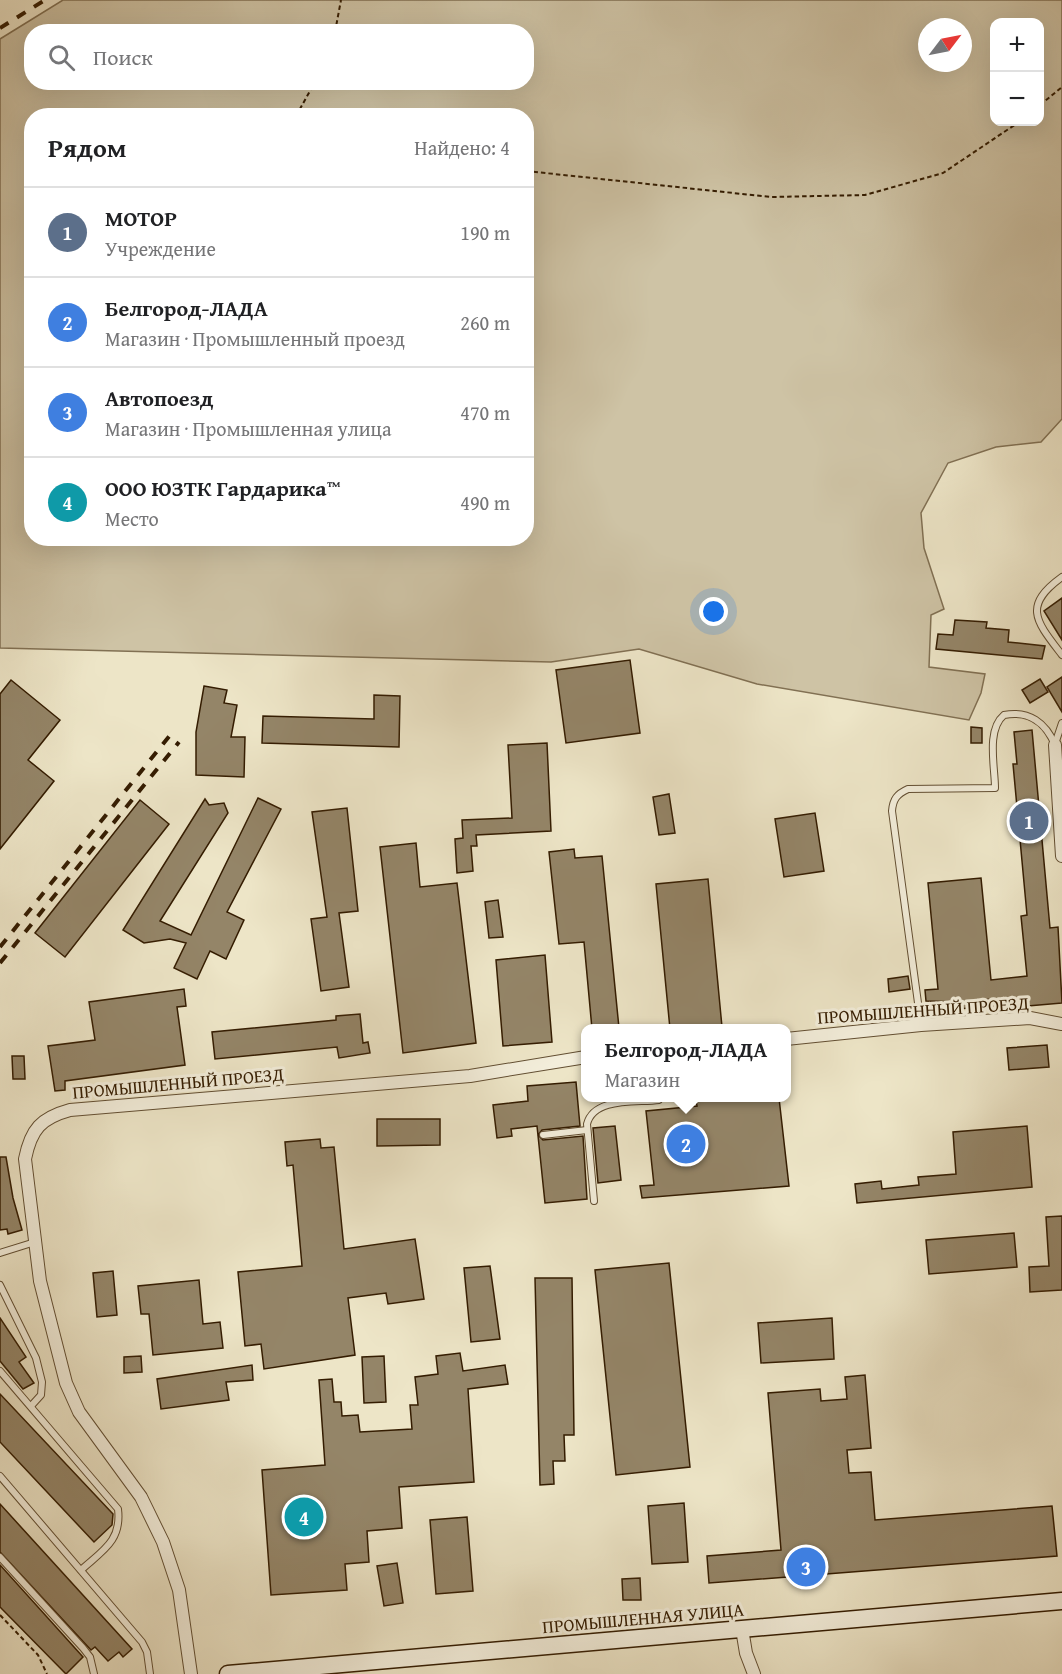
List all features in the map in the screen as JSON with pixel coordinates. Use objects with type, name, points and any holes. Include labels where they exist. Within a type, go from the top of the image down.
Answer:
[{"type":"street","points":[[1055,745],[1062,849]]},
{"type":"street","name":"ПРОМЫШЛЕННЫЙ ПРОЕЗД","points":[[791,1038],[921,1025],[1030,1018],[1062,1024]]},
{"type":"street","name":"ПРОМЫШЛЕННЫЙ ПРОЕЗД","points":[[191,1674],[179,1590],[164,1542],[141,1497],[79,1412],[66,1383],[40,1281],[25,1159],[29,1140],[40,1124],[54,1114],[70,1110],[470,1076],[581,1058]]},
{"type":"street","name":"ПРОМЫШЛЕННАЯ УЛИЦА","points":[[228,1674],[1062,1601]]},
{"type":"street","points":[[742,1629],[746,1653],[754,1674]]},
{"type":"lane","points":[[1062,577],[1044,590],[1038,599],[1036,612],[1062,656]]},
{"type":"lane","points":[[921,1025],[892,811],[893,801],[898,793],[908,789],[995,788],[994,731],[998,721],[1004,716],[1032,718],[1050,732],[1055,745]]},
{"type":"lane","points":[[1055,745],[1062,723]]},
{"type":"lane","points":[[594,1201],[587,1130],[589,1117],[602,1106],[640,1102]]},
{"type":"lane","points":[[543,1135],[587,1130]]},
{"type":"lane","points":[[0,1253],[35,1242]]},
{"type":"lane","points":[[0,1285],[40,1370],[41,1395],[32,1406]]},
{"type":"lane","points":[[0,1371],[118,1509],[120,1523],[116,1537],[81,1570]]},
{"type":"lane","points":[[0,1476],[142,1642],[147,1652],[150,1674]]},
{"type":"lane","points":[[0,1557],[83,1648],[90,1657],[94,1674]]},
{"type":"path","points":[[336,24],[341,0]]},
{"type":"path","points":[[1044,102],[1062,87]]},
{"type":"path","points":[[300,108],[311,90]]},
{"type":"path","points":[[534,172],[771,197],[865,195],[943,173],[1013,126]]},
{"type":"path","points":[[0,1616],[38,1654],[47,1674]]},
{"type":"shaded area","points":[[63,0],[1062,0],[1062,419],[1041,442],[996,447],[948,463],[921,513],[924,548],[944,609],[931,615],[929,667],[985,674],[981,693],[969,720],[757,684],[639,649],[551,662],[0,648],[0,39],[24,24],[24,90],[534,90],[534,24],[24,24]]},
{"type":"building","points":[[1062,598],[1062,640],[1044,611]]},
{"type":"building","points":[[955,620],[987,622],[986,628],[1009,630],[1008,642],[1045,646],[1042,659],[936,649],[938,634],[953,635]]},
{"type":"building","points":[[630,660],[640,733],[566,743],[556,670]]},
{"type":"building","points":[[1062,677],[1062,712],[1047,687]]},
{"type":"building","points":[[1040,679],[1048,692],[1030,703],[1022,690]]},
{"type":"building","points":[[11,680],[60,720],[28,760],[54,781],[0,849],[0,694]]},
{"type":"building","points":[[204,686],[227,690],[224,703],[237,705],[231,737],[245,737],[244,777],[196,775],[196,732]]},
{"type":"building","points":[[374,695],[400,696],[399,747],[262,743],[263,716],[374,719]]},
{"type":"building","points":[[971,727],[982,728],[982,743],[971,743]]},
{"type":"building","points":[[1032,730],[1050,928],[1058,927],[1062,1003],[993,1009],[992,999],[969,1001],[970,1008],[957,1009],[956,1002],[926,1001],[925,990],[938,989],[928,883],[981,878],[991,980],[1027,976],[1021,916],[1027,915],[1013,764],[1017,764],[1014,732]]},
{"type":"building","points":[[547,743],[551,831],[476,835],[477,846],[471,846],[473,871],[457,873],[455,839],[463,838],[462,820],[512,818],[508,745]]},
{"type":"building","points":[[669,794],[675,833],[659,835],[653,797]]},
{"type":"building","points":[[258,798],[281,809],[227,912],[244,920],[226,959],[210,951],[197,979],[174,968],[186,943],[170,939],[144,943],[123,930],[205,799],[209,805],[224,803],[228,813],[160,921],[191,935]]},
{"type":"building","points":[[140,800],[169,824],[65,957],[35,933]]},
{"type":"building","points":[[347,808],[358,911],[339,913],[349,987],[321,991],[311,919],[327,917],[312,812]]},
{"type":"building","points":[[815,813],[824,871],[784,877],[775,819]]},
{"type":"building","points":[[416,843],[420,887],[457,883],[476,1043],[403,1053],[380,847]]},
{"type":"building","points":[[574,849],[575,858],[602,856],[619,1024],[592,1024],[584,942],[559,944],[549,852]]},
{"type":"building","points":[[708,879],[722,1024],[670,1024],[656,884]]},
{"type":"building","points":[[498,900],[503,937],[489,938],[485,902]]},
{"type":"building","points":[[545,955],[552,1042],[503,1046],[496,960]]},
{"type":"building","points":[[908,976],[910,989],[889,992],[888,979]]},
{"type":"building","points":[[184,989],[186,1006],[177,1007],[185,1065],[65,1081],[65,1090],[55,1091],[48,1046],[95,1040],[89,1002]]},
{"type":"building","points":[[360,1014],[363,1043],[368,1042],[370,1053],[339,1058],[337,1047],[215,1059],[212,1032],[336,1020],[336,1016]]},
{"type":"building","points":[[1047,1045],[1049,1067],[1009,1070],[1007,1048]]},
{"type":"building","points":[[12,1056],[24,1056],[25,1079],[13,1079]]},
{"type":"building","points":[[576,1082],[580,1126],[542,1130],[538,1135],[543,1140],[583,1136],[587,1199],[545,1203],[537,1126],[511,1129],[512,1136],[497,1138],[493,1105],[528,1101],[527,1086]]},
{"type":"building","points":[[696,1102],[779,1102],[789,1186],[642,1198],[640,1186],[654,1185],[646,1111],[697,1106]]},
{"type":"building","points":[[377,1119],[440,1119],[440,1145],[377,1146]]},
{"type":"building","points":[[615,1126],[621,1180],[598,1183],[593,1128]]},
{"type":"building","points":[[1027,1126],[1032,1187],[857,1203],[855,1184],[881,1181],[882,1189],[919,1185],[918,1177],[956,1174],[953,1132]]},
{"type":"building","points":[[320,1139],[321,1148],[334,1147],[344,1249],[415,1239],[424,1299],[388,1304],[386,1293],[348,1298],[355,1355],[264,1369],[261,1344],[245,1346],[238,1272],[302,1266],[293,1165],[287,1166],[285,1142]]},
{"type":"building","points":[[0,1157],[6,1157],[13,1198],[22,1230],[8,1234],[7,1229],[0,1230]]},
{"type":"building","points":[[1062,1216],[1062,1290],[1030,1292],[1029,1267],[1049,1266],[1046,1217]]},
{"type":"building","points":[[1014,1233],[1017,1267],[929,1274],[926,1240]]},
{"type":"building","points":[[669,1263],[690,1467],[616,1475],[595,1270]]},
{"type":"building","points":[[490,1266],[500,1339],[471,1342],[464,1268]]},
{"type":"building","points":[[113,1271],[117,1315],[97,1317],[93,1273]]},
{"type":"building","points":[[535,1278],[572,1278],[574,1435],[564,1435],[565,1461],[553,1461],[554,1484],[540,1485]]},
{"type":"building","points":[[199,1280],[203,1324],[220,1322],[223,1348],[153,1355],[149,1314],[141,1314],[138,1286]]},
{"type":"building","points":[[0,1318],[26,1357],[19,1362],[34,1383],[23,1389],[0,1361]]},
{"type":"building","points":[[832,1318],[834,1359],[761,1363],[758,1323]]},
{"type":"building","points":[[460,1353],[463,1371],[505,1365],[508,1384],[468,1389],[474,1482],[399,1487],[402,1528],[367,1531],[369,1562],[345,1564],[347,1590],[271,1595],[262,1470],[325,1465],[319,1380],[332,1379],[334,1402],[341,1402],[342,1416],[358,1415],[360,1432],[412,1429],[410,1405],[418,1405],[415,1377],[438,1374],[436,1356]]},
{"type":"building","points":[[141,1356],[142,1372],[124,1373],[124,1357]]},
{"type":"building","points":[[384,1356],[386,1402],[364,1403],[362,1357]]},
{"type":"building","points":[[252,1365],[253,1380],[226,1382],[229,1400],[161,1409],[157,1379]]},
{"type":"building","points":[[865,1375],[871,1448],[847,1450],[849,1473],[871,1472],[875,1520],[1052,1506],[1057,1556],[709,1583],[707,1556],[781,1550],[768,1393],[820,1389],[821,1401],[847,1399],[845,1377]]},
{"type":"building","points":[[0,1394],[113,1514],[112,1525],[94,1542],[0,1442]]},
{"type":"building","points":[[684,1503],[688,1562],[652,1564],[648,1506]]},
{"type":"building","points":[[0,1504],[132,1649],[123,1657],[119,1652],[108,1661],[95,1647],[91,1650],[0,1552]]},
{"type":"building","points":[[467,1517],[473,1591],[436,1594],[430,1520]]},
{"type":"building","points":[[397,1563],[403,1603],[384,1606],[377,1566]]},
{"type":"building","points":[[0,1565],[83,1657],[66,1674],[0,1607]]},
{"type":"building","points":[[640,1578],[641,1600],[623,1600],[622,1579]]},
{"type":"railway","points":[[0,28],[45,0]]},
{"type":"railway","points":[[0,947],[171,734]]},
{"type":"railway","points":[[0,963],[179,742]]},
{"type":"place","name":"МОТОР","points":[[1029,821]]},
{"type":"place","name":"Белгород-ЛАДА","points":[[686,1144]]},
{"type":"place","name":"ООО ЮЗТК Гардарика™","points":[[304,1517]]},
{"type":"place","name":"Автопоезд","points":[[806,1567]]}]
